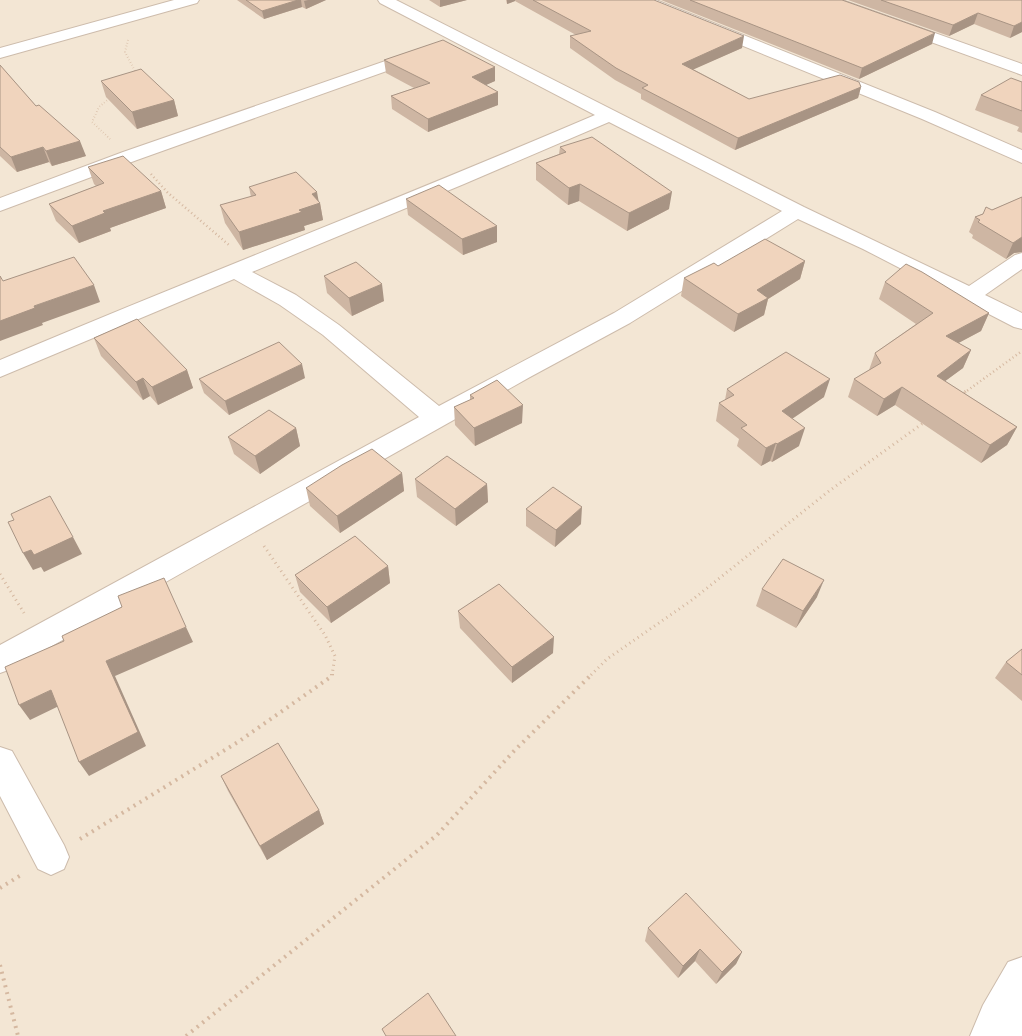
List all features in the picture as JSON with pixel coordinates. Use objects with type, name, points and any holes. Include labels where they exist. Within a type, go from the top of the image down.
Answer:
[{"type":"street","points":[[0,53],[118,18],[192,0]]},
{"type":"street","points":[[385,0],[797,211],[1022,322]]},
{"type":"street","points":[[643,0],[707,29],[946,124],[1022,157]]},
{"type":"street","points":[[828,0],[1022,70]]},
{"type":"street","points":[[0,205],[130,156],[462,39]]},
{"type":"street","points":[[0,369],[234,270],[476,173],[608,114]]},
{"type":"street","points":[[0,660],[437,418],[622,318],[797,211]]},
{"type":"street","points":[[969,296],[1022,259]]},
{"type":"street","points":[[234,270],[288,300],[330,330],[437,418]]},
{"type":"street","points":[[0,762],[51,857]]},
{"type":"street","points":[[1003,1030],[1022,976]]},
{"type":"path","points":[[958,398],[1022,351]]},
{"type":"path","points":[[186,1036],[438,835],[514,751],[607,659],[692,600],[829,491],[934,415]]},
{"type":"path","points":[[0,888],[238,742],[332,676],[335,656],[325,635],[248,523]]},
{"type":"path","points":[[0,574],[29,622],[37,641]]},
{"type":"path","points":[[0,965],[18,1036]]},
{"type":"shaded area","points":[[0,0],[1022,0],[1022,1036],[0,1036]]},
{"type":"building","points":[[246,0],[298,0],[262,11]]},
{"type":"building","points":[[533,0],[654,0],[744,36],[682,64],[749,99],[840,75],[859,82],[861,87],[738,138],[642,88],[648,85],[616,68],[570,36],[591,31]]},
{"type":"building","points":[[690,0],[842,0],[935,33],[862,68]]},
{"type":"building","points":[[881,0],[1022,0],[1022,22],[1014,26],[978,13],[953,25]]},
{"type":"building","points":[[443,40],[495,67],[472,77],[498,92],[428,119],[391,96],[430,83],[384,60]]},
{"type":"building","points":[[0,65],[36,106],[39,105],[80,141],[46,151],[43,147],[11,157],[0,147]]},
{"type":"building","points":[[141,69],[174,100],[132,112],[101,81]]},
{"type":"building","points":[[1011,78],[1022,82],[1022,111],[981,95]]},
{"type":"building","points":[[592,137],[672,192],[629,213],[580,184],[569,188],[536,163],[566,152],[560,147]]},
{"type":"building","points":[[123,156],[161,191],[103,211],[105,213],[72,226],[49,204],[104,183],[88,167]]},
{"type":"building","points":[[296,172],[317,192],[312,194],[320,203],[299,210],[302,212],[239,232],[220,205],[256,195],[249,187]]},
{"type":"building","points":[[439,185],[497,226],[462,239],[406,199]]},
{"type":"building","points":[[1022,197],[1022,237],[1013,243],[978,222],[980,220],[975,217],[983,214],[986,207],[992,210]]},
{"type":"building","points":[[765,239],[805,261],[757,290],[768,298],[738,314],[684,278],[714,263],[718,266]]},
{"type":"building","points":[[74,257],[94,285],[34,306],[35,308],[0,321],[0,276],[3,281]]},
{"type":"building","points":[[356,262],[382,284],[349,298],[324,276]]},
{"type":"building","points":[[906,264],[989,313],[946,336],[971,350],[937,376],[1017,427],[990,445],[902,387],[884,399],[854,379],[881,363],[875,353],[933,313],[885,282]]},
{"type":"building","points":[[137,319],[187,370],[152,387],[143,378],[136,382],[94,338]]},
{"type":"building","points":[[279,342],[302,364],[225,401],[199,379]]},
{"type":"building","points":[[786,352],[830,379],[782,411],[805,428],[766,448],[741,428],[747,425],[719,403],[734,395],[727,389]]},
{"type":"building","points":[[497,380],[523,405],[474,428],[454,407],[474,398],[470,395]]},
{"type":"building","points":[[269,410],[296,428],[255,456],[228,437]]},
{"type":"building","points":[[372,449],[402,473],[337,516],[306,488],[342,465]]},
{"type":"building","points":[[447,456],[487,484],[455,509],[415,479]]},
{"type":"building","points":[[553,487],[582,507],[556,530],[526,509]]},
{"type":"building","points":[[50,496],[73,537],[34,555],[31,550],[23,553],[8,522],[14,520],[11,514]]},
{"type":"building","points":[[355,536],[388,566],[327,607],[295,575]]},
{"type":"building","points":[[783,559],[824,580],[803,611],[762,589]]},
{"type":"building","points":[[164,578],[186,627],[106,661],[138,732],[79,762],[51,690],[19,705],[5,667],[64,641],[62,636],[122,607],[118,596]]},
{"type":"building","points":[[499,584],[554,637],[512,667],[458,611]]},
{"type":"building","points":[[1022,649],[1022,675],[1006,662]]},
{"type":"building","points":[[278,743],[319,810],[260,846],[221,776]]},
{"type":"building","points":[[686,893],[742,952],[722,972],[700,949],[683,966],[648,928]]},
{"type":"building","points":[[428,993],[456,1036],[386,1036],[382,1029]]}]
